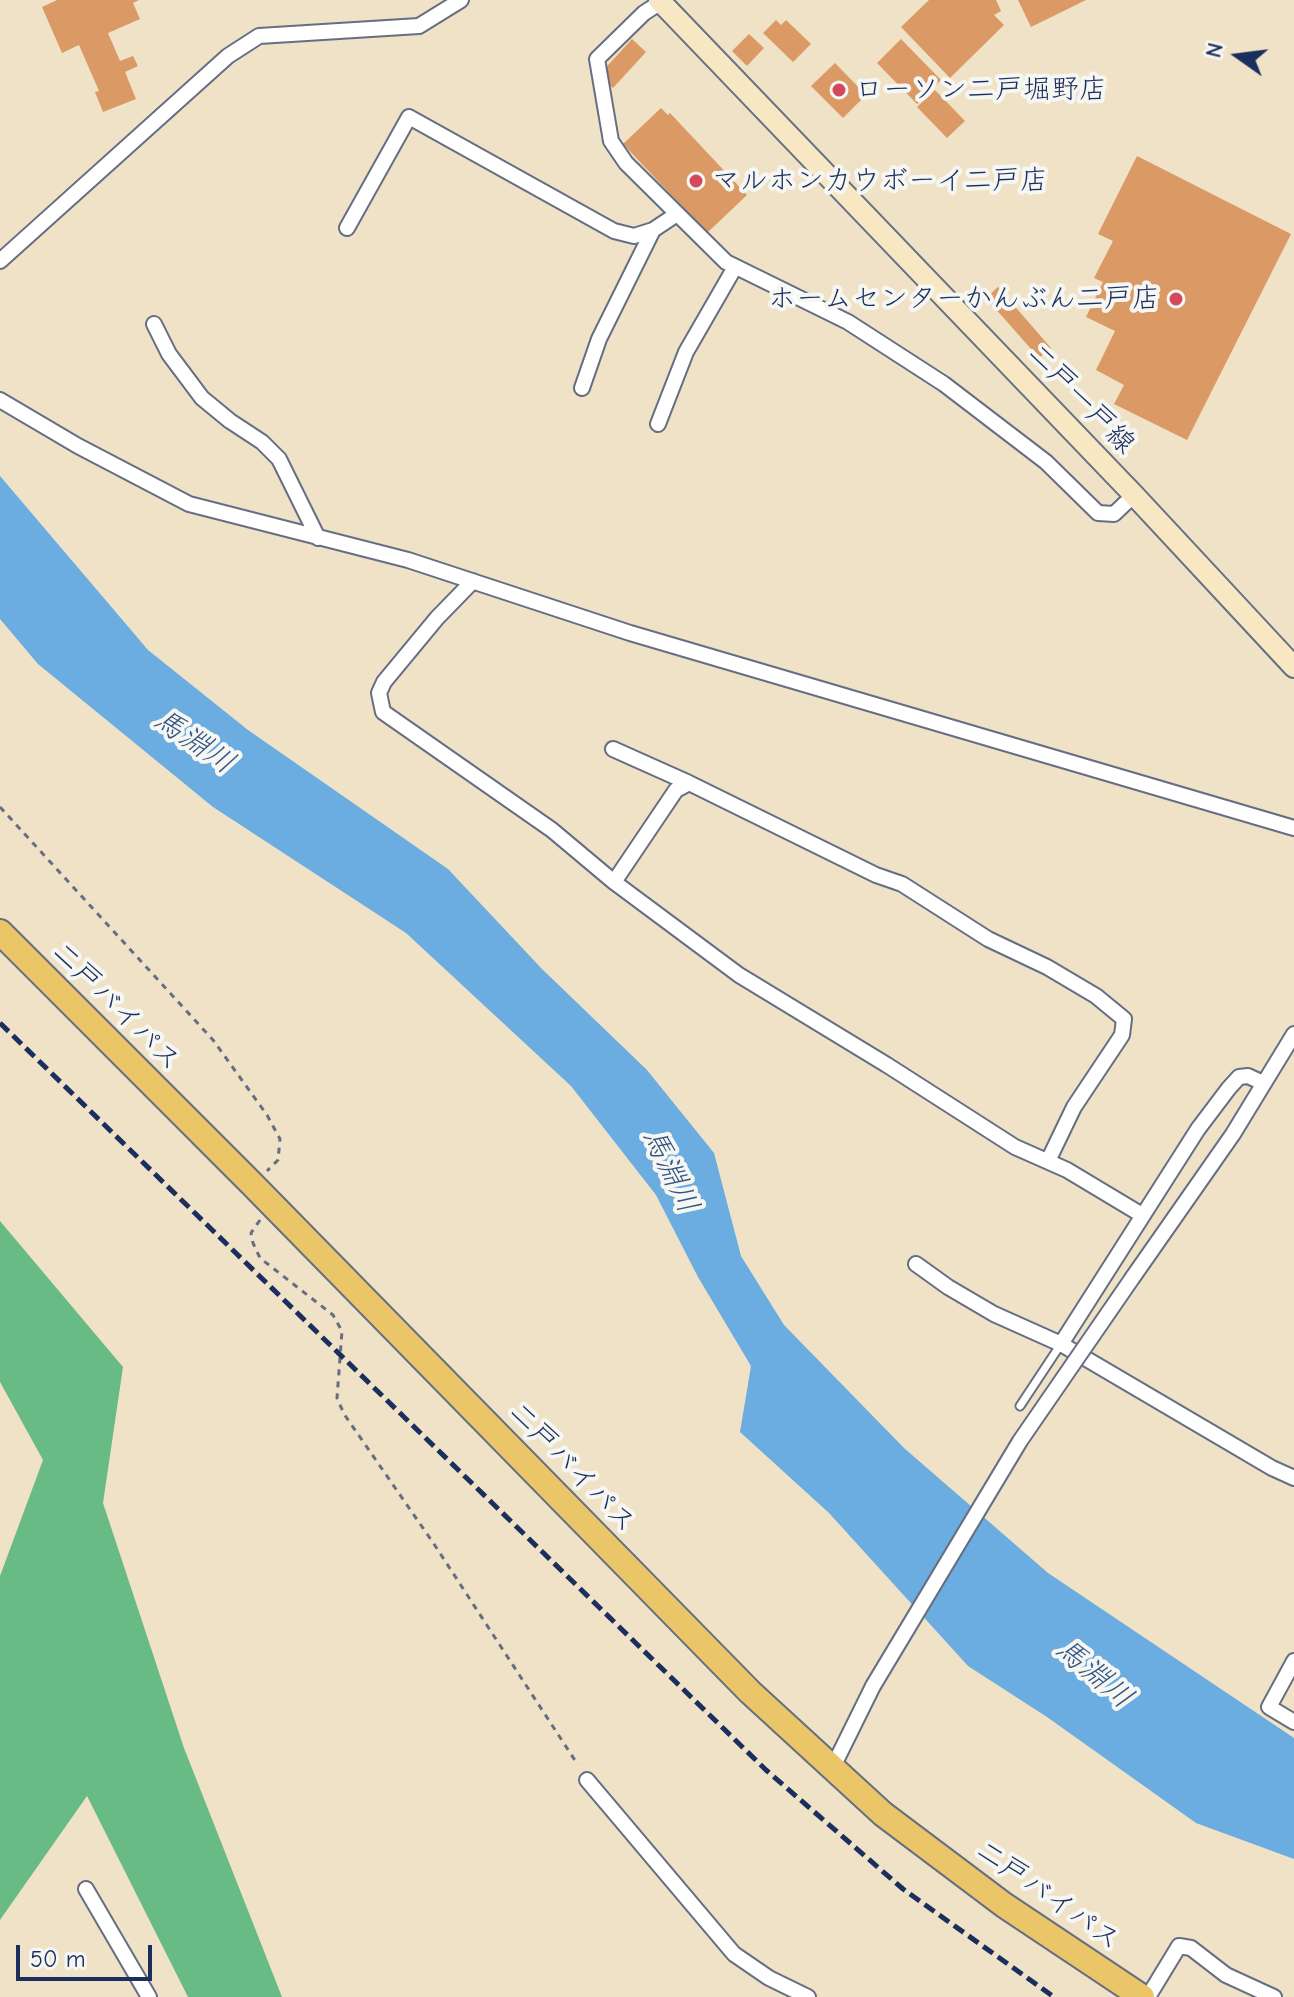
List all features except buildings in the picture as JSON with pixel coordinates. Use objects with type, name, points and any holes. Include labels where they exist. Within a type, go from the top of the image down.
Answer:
[{"type":"highway","name":"二戸バイパス","points":[[0,932],[272,1204],[750,1692],[883,1814],[1004,1905],[1145,1997]]},
{"type":"main road","name":"二戸一戸線","points":[[660,1],[1134,495],[1294,667]]},
{"type":"street","points":[[0,261],[228,56],[259,36],[419,26],[461,0]]},
{"type":"street","points":[[660,1],[597,59],[611,141],[626,163],[726,262],[848,322],[944,384],[1046,462],[1098,513],[1114,514],[1134,495]]},
{"type":"street","points":[[347,228],[409,117],[614,231],[634,236],[653,230],[677,214]]},
{"type":"street","points":[[582,388],[599,339],[653,230]]},
{"type":"street","points":[[658,424],[686,352],[735,267]]},
{"type":"street","points":[[154,324],[169,354],[202,398],[262,442],[279,459],[318,538]]},
{"type":"street","points":[[0,400],[78,446],[189,504],[408,560],[630,633],[1294,828]]},
{"type":"street","points":[[473,581],[437,618],[384,682],[379,693],[383,712],[552,830],[614,882],[739,975],[1015,1147],[1067,1170],[1142,1215]]},
{"type":"street","points":[[613,749],[876,875],[902,884],[988,939],[1047,967],[1096,996],[1124,1019],[1122,1035],[1074,1107],[1048,1161]]},
{"type":"street","points":[[614,882],[676,790],[689,783]]},
{"type":"street","points":[[833,1767],[873,1686],[1020,1441],[1233,1134],[1294,1034]]},
{"type":"street","points":[[1061,1344],[1198,1129],[1229,1088],[1239,1077],[1248,1076],[1263,1083]]},
{"type":"street","points":[[916,1264],[994,1314],[1061,1344],[1294,1478]]},
{"type":"street","points":[[1294,1661],[1269,1707],[1294,1722]]},
{"type":"street","points":[[587,1780],[734,1954],[769,1978],[808,1997]]},
{"type":"street","points":[[86,1889],[149,1997]]},
{"type":"street","points":[[1145,1997],[1179,1946],[1191,1948],[1226,1975],[1274,1997]]},
{"type":"lane","points":[[1020,1406],[1061,1344]]},
{"type":"path","points":[[0,807],[213,1040],[267,1115],[280,1139],[281,1150],[278,1160],[252,1184]]},
{"type":"path","points":[[272,1204],[251,1233],[253,1243],[260,1258],[333,1315],[342,1331],[337,1398],[344,1414],[426,1531],[587,1780]]},
{"type":"green space","points":[[0,1221],[123,1367],[103,1503],[184,1748],[282,1997],[188,1997],[87,1796],[0,1920],[0,1576],[43,1460],[0,1382]]},
{"type":"water","name":"馬淵川","points":[[0,476],[148,650],[248,730],[448,869],[542,969],[647,1070],[714,1153],[741,1256],[784,1325],[904,1448],[1048,1573],[1294,1738],[1294,1859],[1196,1823],[1047,1717],[968,1666],[829,1513],[740,1432],[751,1366],[698,1277],[656,1195],[571,1086],[406,933],[213,807],[38,664],[0,619]]},
{"type":"railway","points":[[0,1023],[766,1770],[903,1889],[1054,1997]]},
{"type":"place","name":"ローソン二戸堀野店","points":[[839,90]]},
{"type":"place","name":"マルホンカウボーイ二戸店","points":[[696,181]]},
{"type":"place","name":"ホームセンターかんぶん二戸店","points":[[1176,299]]}]
